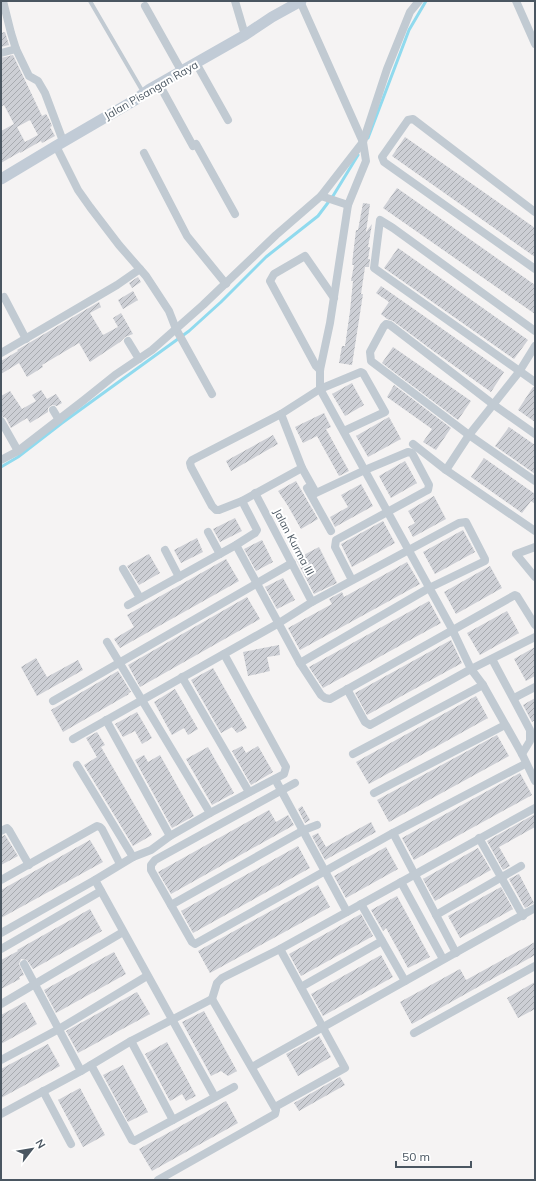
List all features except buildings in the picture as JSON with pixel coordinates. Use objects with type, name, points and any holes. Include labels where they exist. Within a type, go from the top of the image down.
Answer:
[{"type":"street","points":[[3,1],[16,49],[29,76],[38,81],[45,94],[59,144],[78,190],[119,245],[146,276],[169,311],[176,329],[212,394]]},
{"type":"street","points":[[235,1],[245,34]]},
{"type":"street","points":[[301,1],[363,142],[366,162],[348,205],[334,298],[320,370],[320,389],[452,629],[471,669],[483,686],[522,754],[535,781]]},
{"type":"street","name":"Jalan Pisangan Raya","points":[[1,179],[301,1]]},
{"type":"street","points":[[1,460],[18,451],[115,375],[152,350],[226,284],[276,235],[321,196],[363,142],[387,69],[410,12],[419,1]]},
{"type":"street","points":[[516,1],[535,44]]},
{"type":"street","points":[[145,6],[182,72]]},
{"type":"street","points":[[1,53],[16,49]]},
{"type":"street","points":[[196,63],[228,120]]},
{"type":"street","points":[[159,84],[193,146],[196,144],[235,214]]},
{"type":"street","points":[[535,212],[413,119],[408,120],[382,157],[384,162],[535,269]]},
{"type":"street","points":[[144,154],[187,236],[226,284]]},
{"type":"street","points":[[321,196],[348,205]]},
{"type":"street","points":[[535,331],[380,220],[374,268],[535,382]]},
{"type":"street","points":[[320,370],[316,366],[270,280],[274,274],[305,256],[334,298]]},
{"type":"street","points":[[1,353],[117,285],[140,269]]},
{"type":"street","points":[[4,297],[26,339]]},
{"type":"street","points":[[535,434],[494,405],[390,325],[386,324],[384,326],[370,352],[370,361],[535,481]]},
{"type":"street","points":[[128,341],[139,359]]},
{"type":"street","points":[[446,470],[470,435],[519,372],[535,346]]},
{"type":"street","points":[[300,469],[242,500],[216,510],[212,506],[190,463],[192,460],[281,414],[320,389],[361,372],[370,384],[385,412],[344,431]]},
{"type":"street","points":[[53,410],[59,420]]},
{"type":"street","points":[[281,414],[300,469],[331,531]]},
{"type":"street","points":[[1,421],[18,451]]},
{"type":"street","points":[[413,444],[446,470],[535,531]]},
{"type":"street","points":[[300,469],[316,493],[408,452],[412,453],[429,485],[428,490],[336,540],[334,544],[335,547],[352,580]]},
{"type":"street","name":"Jalan Kurma III","points":[[255,493],[312,602]]},
{"type":"street","points":[[128,605],[253,534],[257,530],[242,500]]},
{"type":"street","points":[[72,739],[408,549],[459,523],[466,522],[485,559],[485,562],[429,588],[300,663]]},
{"type":"street","points":[[208,532],[220,554]]},
{"type":"street","points":[[236,545],[300,663],[321,695],[325,698],[330,699],[452,629],[515,595],[518,596],[535,625]]},
{"type":"street","points":[[535,548],[516,554],[535,577]]},
{"type":"street","points":[[165,550],[179,577]]},
{"type":"street","points":[[53,701],[292,563]]},
{"type":"street","points":[[124,570],[140,598]]},
{"type":"street","points":[[347,689],[365,722],[370,726],[471,669],[535,637]]},
{"type":"street","points":[[108,642],[210,813]]},
{"type":"street","points":[[1,932],[95,880],[132,857],[151,850],[170,836],[210,813],[284,774],[286,767],[224,654]]},
{"type":"street","points":[[492,659],[530,730],[530,741],[522,754]]},
{"type":"street","points":[[182,677],[249,792]]},
{"type":"street","points":[[353,754],[483,686]]},
{"type":"street","points":[[514,698],[535,687]]},
{"type":"street","points":[[106,720],[170,836]]},
{"type":"street","points":[[374,793],[505,725]]},
{"type":"street","points":[[295,783],[155,860],[151,865],[152,870],[192,942],[196,944],[393,833],[526,764]]},
{"type":"street","points":[[77,765],[132,857]]},
{"type":"street","points":[[275,779],[304,830],[347,912]]},
{"type":"street","points":[[1,1114],[212,999],[217,983],[222,978],[280,949],[535,808]]},
{"type":"street","points":[[171,905],[304,830],[317,825]]},
{"type":"street","points":[[1,880],[97,826],[100,827],[120,864]]},
{"type":"street","points":[[1,831],[7,828],[9,830],[29,865]]},
{"type":"street","points":[[393,833],[456,953]]},
{"type":"street","points":[[479,838],[523,916]]},
{"type":"street","points":[[151,850],[155,860]]},
{"type":"street","points":[[436,916],[521,866]]},
{"type":"street","points":[[95,880],[215,1097]]},
{"type":"street","points":[[401,882],[443,959]]},
{"type":"street","points":[[1,949],[101,891]]},
{"type":"street","points":[[361,904],[405,981]]},
{"type":"street","points":[[252,1067],[535,908]]},
{"type":"street","points":[[1,1004],[123,932]]},
{"type":"street","points":[[301,987],[382,941]]},
{"type":"street","points":[[275,1107],[345,1068],[280,949]]},
{"type":"street","points":[[24,964],[81,1071]]},
{"type":"street","points":[[414,1033],[535,966]]},
{"type":"street","points":[[1,1060],[59,1029],[147,976]]},
{"type":"street","points":[[158,1180],[275,1114],[275,1107],[212,999]]},
{"type":"street","points":[[131,1042],[173,1120]]},
{"type":"street","points":[[91,1065],[132,1140],[137,1140],[234,1087]]},
{"type":"street","points":[[43,1091],[71,1144]]},
{"type":"lane","points":[[90,1],[144,93]]},
{"type":"waterway","points":[[368,138],[409,30],[426,1]]},
{"type":"waterway","points":[[1,467],[18,457],[62,423],[189,331],[221,302],[266,257],[318,216],[333,196],[358,155]]}]
